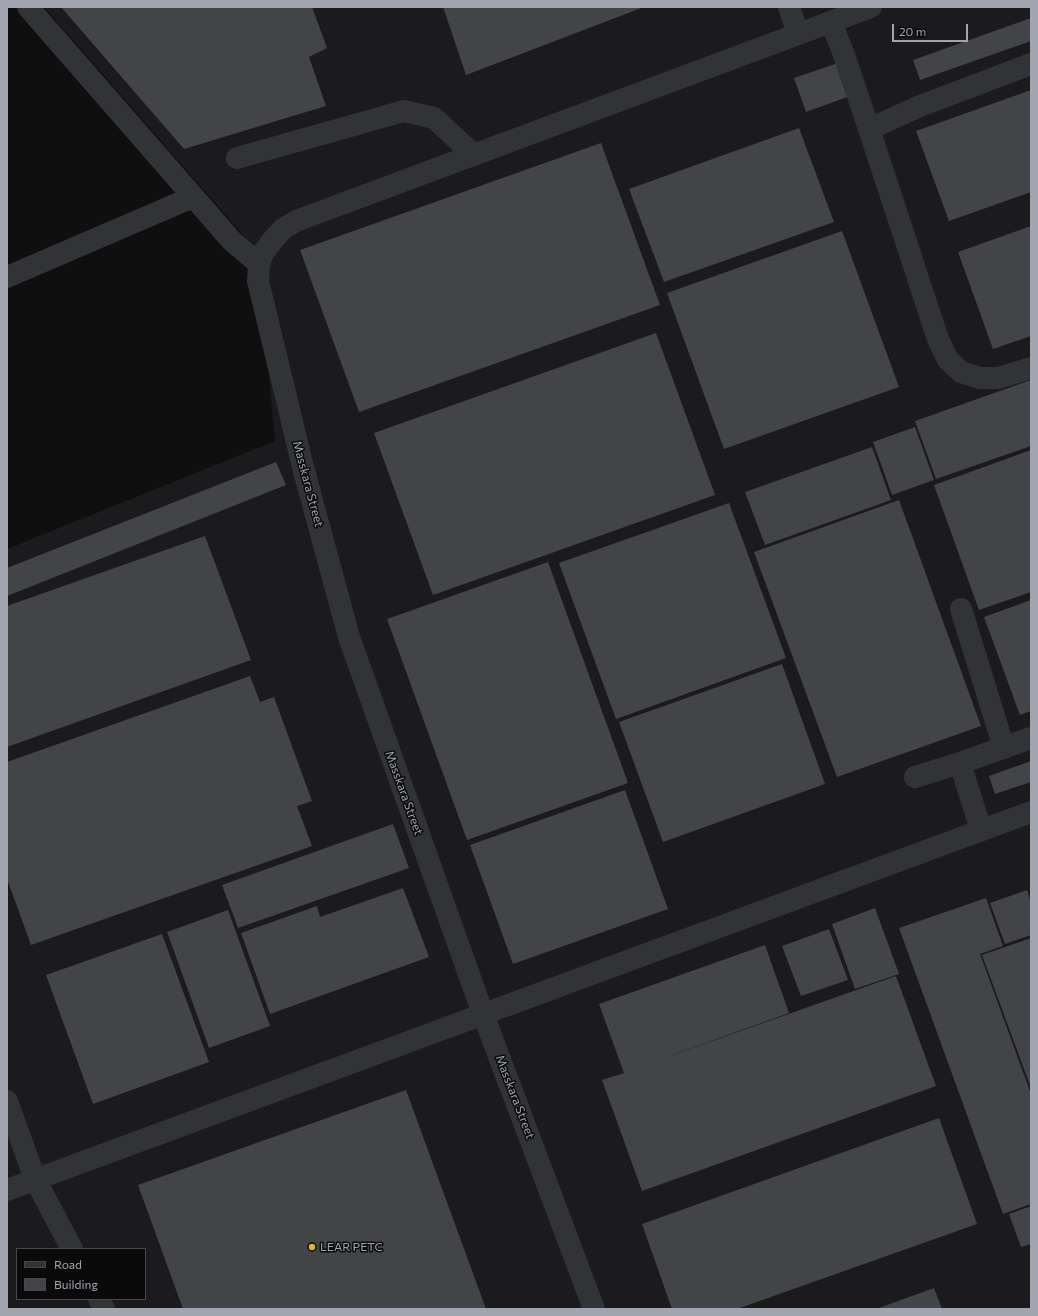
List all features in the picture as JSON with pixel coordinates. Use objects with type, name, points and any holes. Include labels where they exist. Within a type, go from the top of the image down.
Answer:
[{"type":"street","points":[[28,7],[232,241],[259,264],[263,253],[272,241],[283,229],[296,221],[871,7]]},
{"type":"street","points":[[789,7],[798,34]]},
{"type":"street","points":[[831,22],[843,52],[869,129],[938,339],[948,360],[961,372],[980,378],[998,378],[1031,368]]},
{"type":"street","points":[[869,129],[920,106],[1031,64]]},
{"type":"street","points":[[237,158],[404,111],[434,118],[474,154]]},
{"type":"street","points":[[7,277],[193,197]]},
{"type":"street","name":"Masskara Street","points":[[259,264],[259,289],[304,471],[349,637],[483,1014],[594,1309]]},
{"type":"street","points":[[961,609],[1004,748]]},
{"type":"street","points":[[915,777],[1031,738]]},
{"type":"street","points":[[960,763],[981,830]]},
{"type":"street","points":[[7,1190],[1031,812]]},
{"type":"street","points":[[7,1101],[36,1179],[71,1248]]},
{"type":"street","points":[[99,1300],[104,1309]]},
{"type":"shaded area","points":[[44,7],[1031,7],[1031,1309],[7,1309],[7,549],[275,441],[257,251]]},
{"type":"building","points":[[61,7],[312,7],[327,48],[309,57],[326,106],[184,149]]},
{"type":"building","points":[[443,7],[644,7],[466,75]]},
{"type":"building","points":[[1031,18],[1031,41],[920,80],[913,60]]},
{"type":"building","points":[[838,63],[850,96],[806,112],[794,78]]},
{"type":"building","points":[[1031,90],[1031,192],[949,221],[916,131]]},
{"type":"building","points":[[799,128],[834,222],[664,282],[629,189]]},
{"type":"building","points":[[601,143],[660,305],[359,412],[300,250]]},
{"type":"building","points":[[1031,226],[1031,336],[993,349],[958,252]]},
{"type":"building","points":[[842,231],[899,387],[724,449],[667,293]]},
{"type":"building","points":[[656,333],[715,495],[433,595],[374,433]]},
{"type":"building","points":[[1031,380],[1031,446],[936,479],[915,421]]},
{"type":"building","points":[[915,427],[934,480],[892,495],[873,442]]},
{"type":"building","points":[[872,447],[891,500],[765,545],[745,492]]},
{"type":"building","points":[[1031,450],[1031,592],[979,610],[934,485]]},
{"type":"building","points":[[276,462],[286,485],[7,596],[7,568]]},
{"type":"building","points":[[899,500],[981,726],[837,777],[754,552]]},
{"type":"building","points":[[729,503],[786,658],[616,719],[559,563]]},
{"type":"building","points":[[205,536],[251,660],[7,747],[7,606]]},
{"type":"building","points":[[548,562],[628,783],[467,840],[387,619]]},
{"type":"building","points":[[1031,600],[1031,711],[1020,715],[984,617]]},
{"type":"building","points":[[782,664],[825,784],[663,842],[619,722]]},
{"type":"building","points":[[250,676],[260,702],[274,697],[312,801],[297,806],[312,846],[31,945],[7,879],[7,762]]},
{"type":"building","points":[[1031,761],[1031,782],[995,794],[989,776]]},
{"type":"building","points":[[625,790],[668,909],[513,964],[470,845]]},
{"type":"building","points":[[393,824],[409,868],[238,928],[222,885]]},
{"type":"building","points":[[403,888],[429,957],[270,1014],[241,933],[317,906],[320,917]]},
{"type":"building","points":[[1027,890],[1031,902],[1031,935],[1005,944],[990,903]]},
{"type":"building","points":[[986,898],[1003,946],[980,954],[1031,1094],[1031,1204],[1003,1214],[899,928]]},
{"type":"building","points":[[875,908],[899,974],[855,989],[832,924]]},
{"type":"building","points":[[228,910],[270,1026],[209,1048],[167,932]]},
{"type":"building","points":[[829,929],[848,980],[801,996],[782,946]]},
{"type":"building","points":[[162,934],[209,1062],[93,1104],[46,975]]},
{"type":"building","points":[[1031,938],[1031,1088],[982,955]]},
{"type":"building","points":[[765,945],[789,1013],[650,1063],[896,976],[936,1086],[642,1191],[602,1080],[624,1073],[599,1004]]},
{"type":"building","name":"LEAR PETC","points":[[406,1090],[486,1309],[183,1309],[138,1185]]},
{"type":"building","points":[[939,1118],[977,1224],[737,1309],[672,1309],[642,1224]]},
{"type":"building","points":[[1031,1206],[1031,1244],[1021,1247],[1009,1214]]},
{"type":"building","points":[[934,1288],[942,1309],[876,1309]]},
{"type":"place","name":"LEAR PETC","points":[[312,1247]]}]
